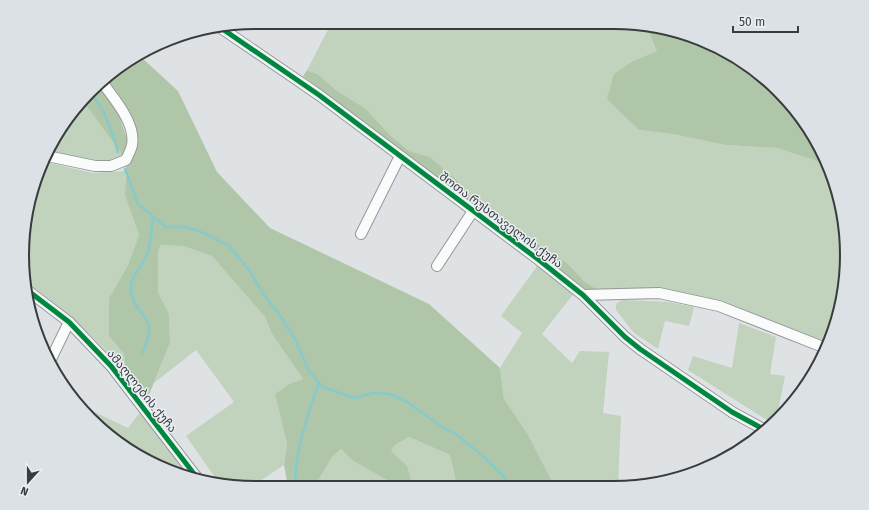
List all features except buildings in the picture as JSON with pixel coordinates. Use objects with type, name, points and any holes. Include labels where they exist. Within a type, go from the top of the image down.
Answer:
[{"type":"street","name":"შოთა რუსთაველის ქუჩა","points":[[225,31],[318,95],[583,295],[625,338],[732,412],[760,427]]},
{"type":"street","points":[[51,157],[96,166],[111,166],[126,160],[132,145],[130,128],[126,117],[105,86]]},
{"type":"street","points":[[361,234],[400,156]]},
{"type":"street","points":[[437,266],[473,211]]},
{"type":"street","points":[[583,295],[659,293],[719,306],[821,346]]},
{"type":"street","name":"ამაღლების ქუჩა","points":[[32,294],[69,322],[111,366],[192,472]]},
{"type":"street","points":[[52,356],[69,322]]},
{"type":"green space","points":[[328,29],[629,29],[649,32],[657,51],[633,61],[639,130],[672,134],[726,145],[777,148],[820,162],[828,182],[836,211],[840,240],[840,270],[836,299],[823,342],[813,340],[731,306],[598,290],[585,282],[567,263],[476,203],[458,181],[430,157],[409,151],[389,134],[366,109],[336,90],[318,74],[307,70]]},
{"type":"green space","points":[[649,32],[687,41],[700,46],[740,67],[763,85],[784,106],[802,129],[820,162],[777,148],[726,145],[672,134],[639,130],[607,99],[614,74],[633,61],[657,51]]},
{"type":"green space","points":[[143,59],[178,91],[217,172],[270,228],[429,304],[500,368],[504,399],[527,433],[552,481],[456,481],[450,455],[409,437],[395,445],[391,451],[407,466],[411,481],[389,481],[353,461],[341,449],[332,457],[318,481],[287,481],[284,465],[287,444],[275,394],[289,384],[303,379],[272,334],[265,317],[212,256],[183,246],[161,245],[158,252],[158,292],[169,314],[170,343],[144,407],[127,386],[124,354],[109,336],[109,298],[128,265],[139,235],[125,196],[126,160],[131,133],[104,86],[129,67]]},
{"type":"green space","points":[[307,70],[318,74],[336,90],[366,109],[389,134],[409,151],[430,157],[458,181],[476,203],[567,263],[585,282],[598,290],[585,289],[303,76]]},
{"type":"green space","points":[[103,88],[116,106],[127,139],[124,157],[86,105]]},
{"type":"green space","points":[[86,105],[124,157],[106,162],[77,160],[53,154],[67,129]]},
{"type":"green space","points":[[49,163],[93,173],[125,171],[125,196],[139,235],[128,265],[109,298],[109,336],[124,354],[125,372],[102,347],[52,301],[31,286],[29,270],[29,240],[33,211],[41,182]]},
{"type":"green space","points":[[161,245],[183,246],[212,256],[265,317],[272,334],[303,379],[289,384],[275,394],[287,444],[284,465],[260,481],[240,481],[215,478],[186,436],[234,402],[196,350],[154,383],[170,343],[169,314],[158,292],[158,252]]},
{"type":"green space","points":[[538,265],[575,292],[542,334],[572,363],[580,351],[609,352],[603,413],[621,416],[618,481],[552,481],[527,433],[504,399],[500,368],[522,333],[501,316]]},
{"type":"green space","points":[[622,300],[668,302],[694,307],[689,326],[665,321],[658,349],[634,333],[616,310],[616,304]]},
{"type":"green space","points":[[739,323],[776,337],[770,374],[785,376],[778,410],[768,421],[688,370],[693,356],[732,368]]},
{"type":"green space","points":[[144,407],[193,472],[169,464],[142,451],[117,434],[90,410],[128,428]]},
{"type":"green space","points":[[409,437],[450,455],[456,481],[410,481],[391,451],[395,445]]},
{"type":"green space","points":[[341,449],[353,461],[389,481],[318,481],[332,457]]},
{"type":"waterway","points":[[94,96],[104,113],[111,129],[118,152]]},
{"type":"waterway","points":[[125,169],[138,204],[166,227],[186,227],[204,233],[229,246],[249,270],[264,295],[281,317],[296,341],[309,371],[323,387],[354,398],[374,393],[390,394],[407,402],[444,428],[457,435],[484,457],[507,481]]},
{"type":"waterway","points":[[142,353],[147,340],[149,330],[148,323],[136,306],[133,299],[131,285],[134,276],[148,252],[153,217]]},
{"type":"waterway","points":[[295,481],[299,447],[319,382]]},
{"type":"cycle path","points":[[225,31],[319,95],[539,260],[583,295],[625,337],[640,349],[732,412],[760,427]]},
{"type":"cycle path","points":[[32,294],[69,322],[111,366],[192,472]]}]
